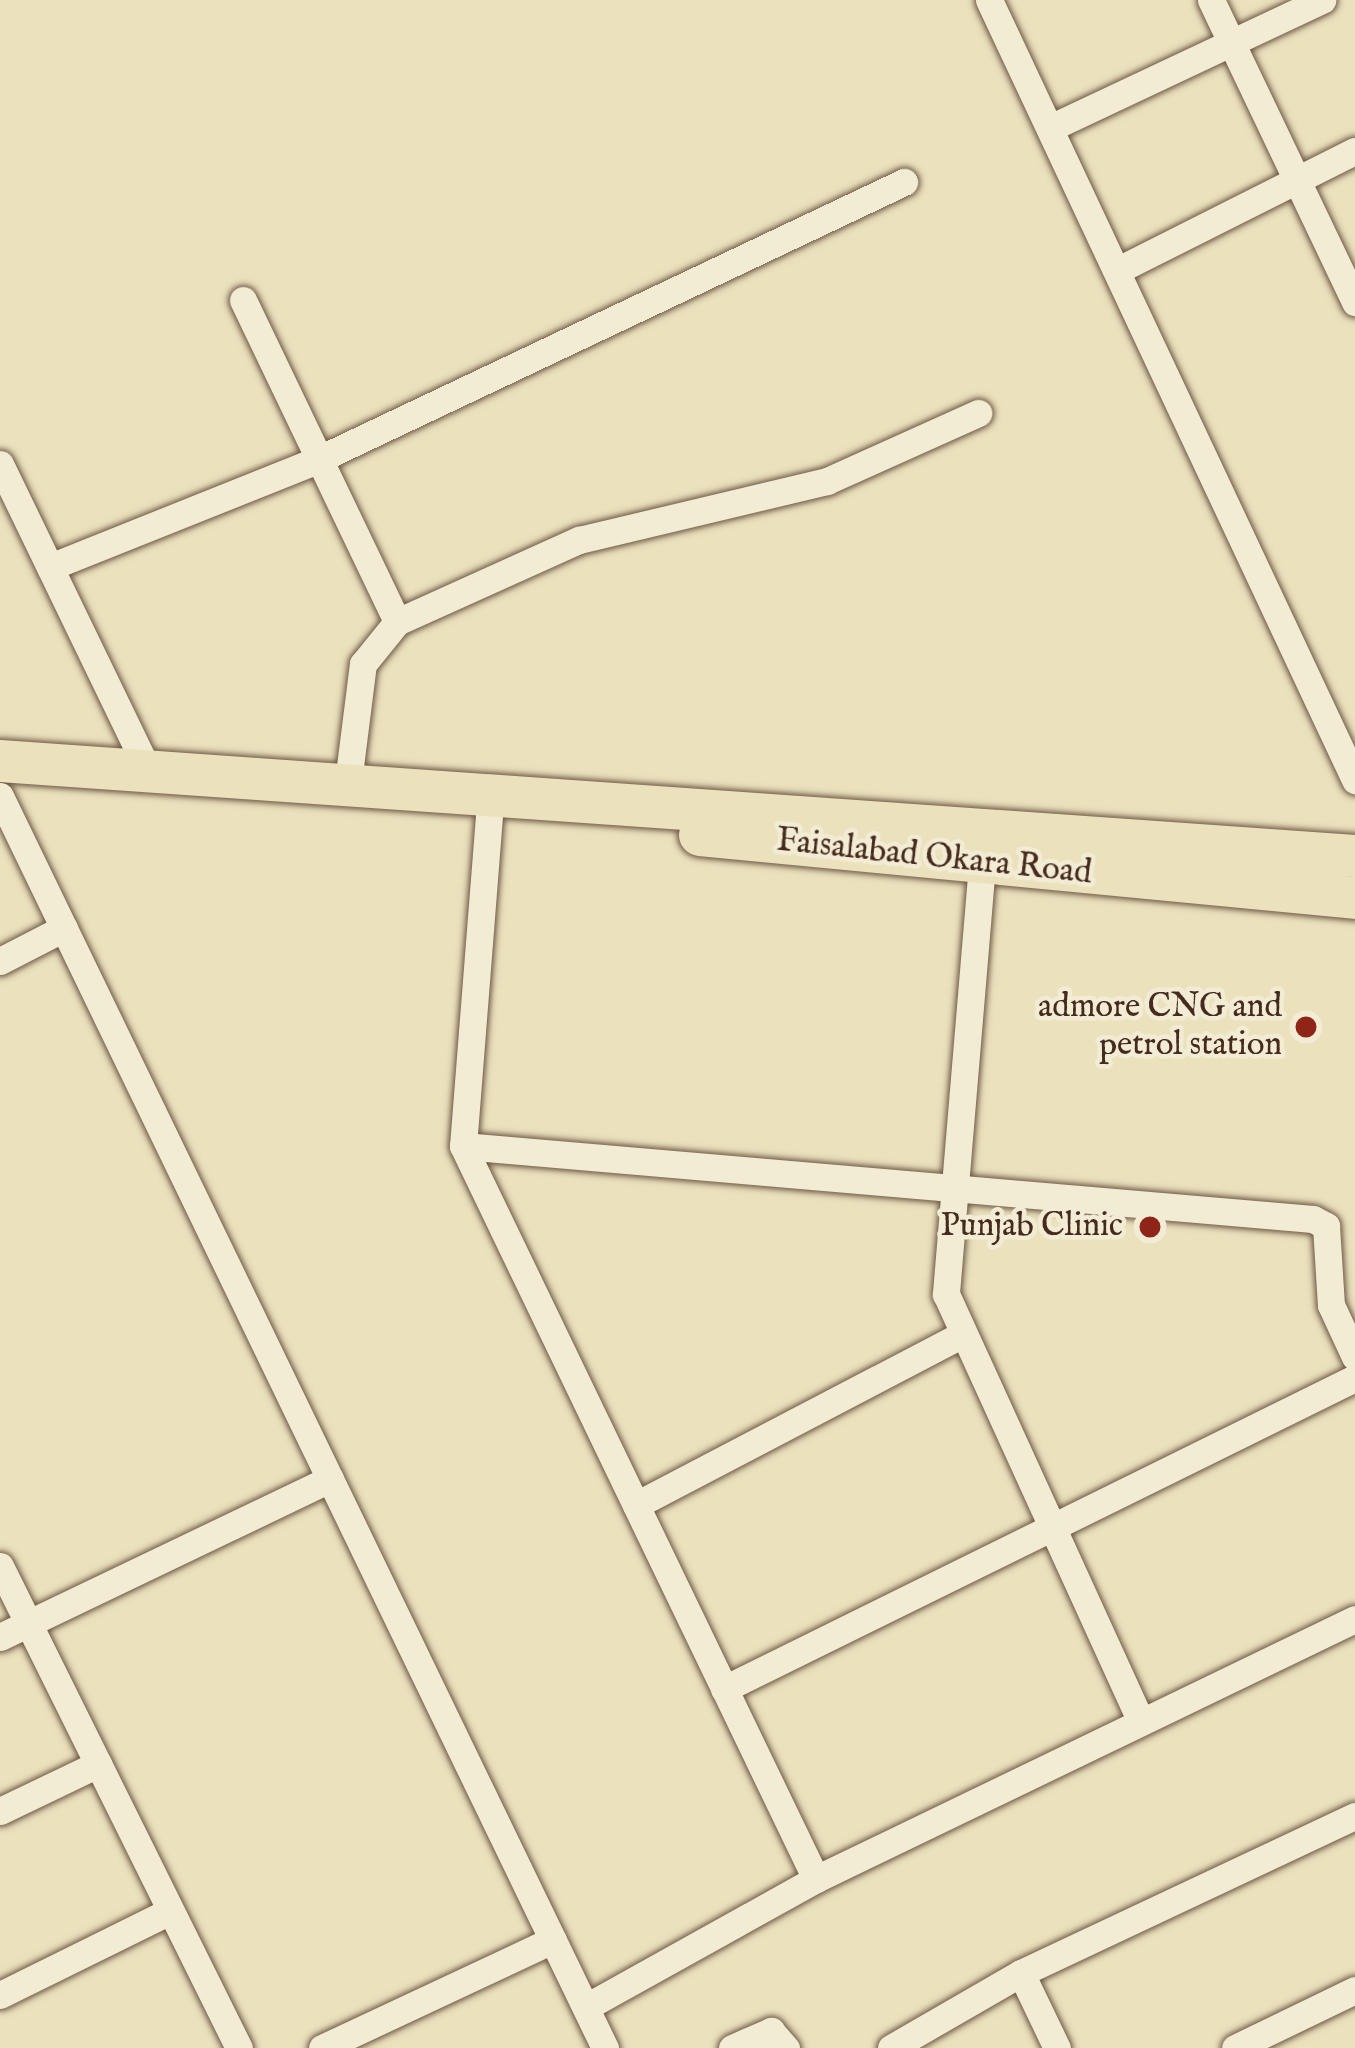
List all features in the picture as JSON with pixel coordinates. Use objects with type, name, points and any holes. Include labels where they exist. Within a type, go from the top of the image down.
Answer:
[{"type":"main road","name":"Faisalabad Okara Road","points":[[0,761],[503,803],[1355,856]]},
{"type":"main road","name":"Faisalabad Okara Road","points":[[503,803],[574,822],[1355,898]]},
{"type":"street","points":[[989,0],[1355,780]]},
{"type":"street","points":[[1211,0],[1355,302]]},
{"type":"street","points":[[1050,128],[1322,0]]},
{"type":"street","points":[[1118,270],[1355,151]]},
{"type":"street","points":[[50,567],[316,460],[904,182]]},
{"type":"street","points":[[243,300],[397,622]]},
{"type":"street","points":[[347,790],[363,664],[397,622],[579,540],[827,481],[979,413]]},
{"type":"street","points":[[0,464],[152,776]]},
{"type":"street","points":[[0,796],[605,2048]]},
{"type":"street","points":[[503,803],[463,1147],[816,1879]]},
{"type":"street","points":[[982,864],[946,1294],[959,1336],[1141,1722]]},
{"type":"street","points":[[0,961],[64,928]]},
{"type":"street","points":[[463,1147],[954,1182],[1313,1219],[1326,1226],[1330,1304],[1355,1357]]},
{"type":"street","points":[[636,1505],[959,1336]]},
{"type":"street","points":[[724,1688],[1355,1378]]},
{"type":"street","points":[[0,1637],[330,1479]]},
{"type":"street","points":[[0,1566],[239,2048]]},
{"type":"street","points":[[586,2007],[816,1879],[1355,1619]]},
{"type":"street","points":[[0,1811],[98,1764]]},
{"type":"street","points":[[891,2048],[1021,1973],[1355,1816]]},
{"type":"street","points":[[0,1994],[170,1910]]},
{"type":"street","points":[[322,2048],[553,1940]]},
{"type":"street","points":[[1021,1973],[1057,2048]]},
{"type":"street","points":[[1235,2048],[1269,2041],[1355,1990]]},
{"type":"street","points":[[732,2048],[770,2031],[786,2048]]},
{"type":"place","name":"admore CNG and petrol station","points":[[1306,1027]]},
{"type":"place","name":"Punjab Clinic","points":[[1150,1227]]}]
